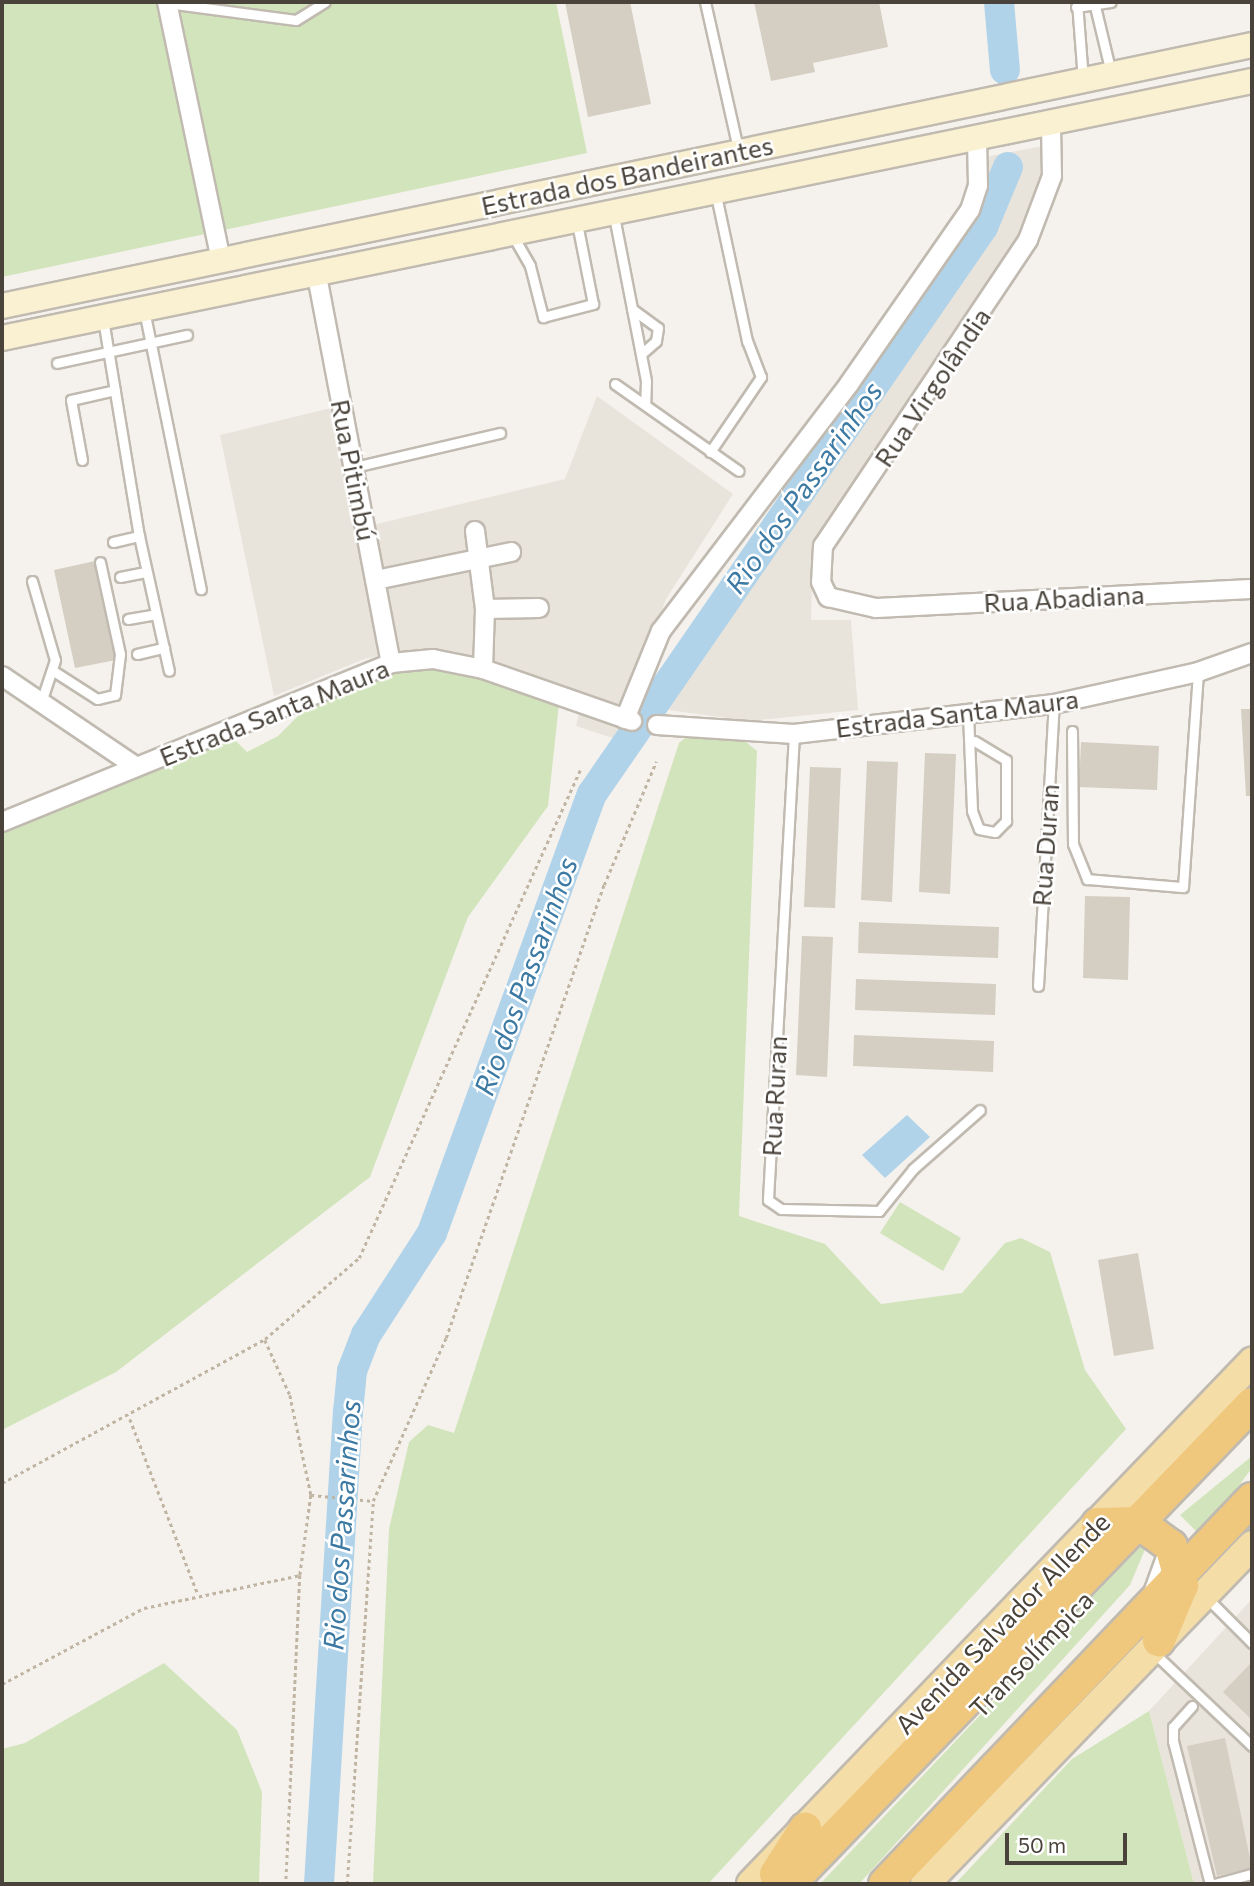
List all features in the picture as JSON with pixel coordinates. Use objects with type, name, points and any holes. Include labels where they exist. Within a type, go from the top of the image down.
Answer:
[{"type":"highway","name":"Avenida Salvador Allende","points":[[881,1879],[1165,1547],[1252,1405]]},
{"type":"highway","name":"Avenida Salvador Allende","points":[[789,1884],[1165,1547],[1252,1499]]},
{"type":"highway","points":[[1098,1524],[1165,1547],[1154,1645]]},
{"type":"highway","points":[[768,1884],[805,1829]]},
{"type":"main road","name":"Estrada dos Bandeirantes","points":[[2,306],[1252,45]]},
{"type":"main road","name":"Estrada dos Bandeirantes","points":[[2,338],[614,216],[1252,81]]},
{"type":"main road","points":[[506,200],[489,218],[490,227],[513,236]]},
{"type":"main road","name":"Avenida Salvador Allende","points":[[751,1884],[1252,1362]]},
{"type":"main road","name":"Avenida Salvador Allende","points":[[1165,1547],[1252,1545]]},
{"type":"main road","points":[[925,1884],[1154,1645]]},
{"type":"street","points":[[167,2],[221,261]]},
{"type":"street","name":"Rua Virgolândia","points":[[876,608],[828,597],[818,566],[823,546],[1028,240],[1052,176],[1051,125]]},
{"type":"street","name":"Estrada Santa Maura","points":[[2,822],[391,663],[433,659],[483,669],[628,720],[662,632],[849,384],[970,210],[980,168],[976,140]]},
{"type":"street","name":"Rua Pitimbú","points":[[317,276],[391,663]]},
{"type":"street","points":[[475,531],[485,609],[483,669]]},
{"type":"street","points":[[376,580],[511,552]]},
{"type":"street","name":"Rua Abadiana","points":[[876,608],[1252,589]]},
{"type":"street","points":[[485,609],[539,608]]},
{"type":"street","name":"Estrada Santa Maura","points":[[657,725],[794,734],[1054,704],[1198,672],[1252,653]]},
{"type":"street","points":[[2,676],[135,766]]},
{"type":"lane","points":[[167,2],[296,20],[325,2]]},
{"type":"lane","points":[[705,2],[738,151]]},
{"type":"lane","points":[[1083,81],[1076,4],[1111,2]]},
{"type":"lane","points":[[1096,3],[1112,75]]},
{"type":"lane","points":[[710,452],[761,377],[747,341],[716,195]]},
{"type":"lane","points":[[614,216],[642,353],[645,404]]},
{"type":"lane","points":[[513,236],[530,266],[543,317],[593,304],[577,223]]},
{"type":"lane","points":[[632,309],[658,328],[656,341],[642,353]]},
{"type":"lane","points":[[144,310],[201,589]]},
{"type":"lane","points":[[103,318],[139,536],[169,671]]},
{"type":"lane","points":[[57,363],[187,335]]},
{"type":"lane","points":[[615,384],[739,471]]},
{"type":"lane","points":[[82,460],[71,400],[115,390]]},
{"type":"lane","points":[[354,467],[500,433]]},
{"type":"lane","points":[[113,542],[139,536]]},
{"type":"lane","points":[[55,672],[97,699],[115,695],[120,654],[100,562]]},
{"type":"lane","points":[[120,577],[146,572]]},
{"type":"lane","points":[[32,581],[55,672],[41,702]]},
{"type":"lane","points":[[128,619],[155,614]]},
{"type":"lane","points":[[137,654],[164,648]]},
{"type":"lane","points":[[1072,731],[1073,844],[1087,879],[1183,887],[1198,672]]},
{"type":"lane","name":"Rua Duran","points":[[1038,986],[1054,704]]},
{"type":"lane","points":[[968,714],[974,741],[972,811],[979,829],[995,832],[1006,821],[1006,760],[974,741]]},
{"type":"lane","name":"Rua Ruran","points":[[794,734],[768,1200],[781,1209],[879,1211],[913,1169],[980,1110]]},
{"type":"lane","name":"Transolímpica","points":[[881,1879],[1149,1591],[1165,1547],[1252,1483]]},
{"type":"lane","points":[[1149,1591],[1165,1547],[1252,1643]]},
{"type":"lane","points":[[1154,1645],[1252,1746]]},
{"type":"lane","points":[[1192,1706],[1173,1727],[1172,1741],[1212,1884],[1251,1878]]},
{"type":"path","points":[[347,1884],[373,1501],[446,1338],[604,885],[656,762]]},
{"type":"path","points":[[2,1483],[130,1418],[265,1339],[359,1258],[581,768]]},
{"type":"path","points":[[265,1339],[290,1395],[311,1495],[300,1575],[286,1884]]},
{"type":"path","points":[[130,1418],[197,1592]]},
{"type":"path","points":[[311,1495],[373,1501]]},
{"type":"path","points":[[2,1684],[144,1608],[197,1592],[300,1575]]},
{"type":"shaded area","points":[[1043,146],[1040,182],[1015,244],[813,541],[811,620],[851,620],[858,710],[750,721],[668,710],[703,612],[976,213],[990,156]]},
{"type":"shaded area","points":[[597,396],[733,494],[666,599],[616,739],[576,726],[584,693],[453,651],[401,651],[364,659],[274,696],[220,435],[335,407],[356,529],[565,479]]},
{"type":"shaded area","points":[[1252,1599],[1252,1884],[1194,1884],[1149,1711]]},
{"type":"green space","points":[[2,2],[556,2],[587,153],[2,277]]},
{"type":"green space","points":[[390,664],[480,675],[559,704],[548,806],[468,917],[370,1177],[116,1372],[2,1430],[2,825],[227,732],[247,752],[278,736],[322,692]]},
{"type":"green space","points":[[691,733],[740,737],[757,751],[739,1216],[825,1244],[881,1304],[962,1293],[1005,1243],[1021,1238],[1050,1252],[1085,1370],[1126,1429],[708,1884],[373,1884],[389,1529],[409,1442],[428,1425],[454,1433],[679,743]]},
{"type":"green space","points":[[900,1202],[961,1238],[943,1271],[880,1233]]},
{"type":"green space","points":[[1252,1456],[1252,1468],[1201,1536],[1180,1515]]},
{"type":"green space","points":[[1151,1535],[1130,1585],[859,1884],[820,1884]]},
{"type":"green space","points":[[164,1663],[237,1730],[262,1792],[259,1884],[2,1884],[2,1749],[25,1743]]},
{"type":"green space","points":[[1149,1711],[1194,1884],[955,1884],[1072,1759]]},
{"type":"water","points":[[907,1115],[930,1137],[885,1178],[862,1155]]},
{"type":"building","points":[[565,2],[630,2],[651,104],[588,117]]},
{"type":"building","points":[[754,2],[879,2],[888,47],[813,63],[815,72],[771,81]]},
{"type":"building","points":[[95,561],[116,660],[75,668],[54,570]]},
{"type":"building","points":[[1241,709],[1252,709],[1252,796],[1246,796]]},
{"type":"building","points":[[1081,742],[1159,746],[1157,790],[1079,787]]},
{"type":"building","points":[[925,753],[956,754],[950,894],[919,892]]},
{"type":"building","points":[[867,761],[898,762],[892,902],[861,900]]},
{"type":"building","points":[[810,767],[841,768],[835,908],[804,907]]},
{"type":"building","points":[[1085,896],[1130,897],[1128,980],[1083,978]]},
{"type":"building","points":[[859,922],[999,927],[998,958],[858,953]]},
{"type":"building","points":[[802,936],[833,937],[827,1077],[796,1075]]},
{"type":"building","points":[[856,979],[996,984],[995,1015],[855,1010]]},
{"type":"building","points":[[854,1035],[994,1041],[993,1072],[853,1066]]},
{"type":"building","points":[[1138,1253],[1154,1349],[1114,1356],[1098,1260]]},
{"type":"building","points":[[1250,1664],[1252,1666],[1252,1720],[1223,1692]]},
{"type":"building","points":[[1225,1738],[1252,1868],[1217,1876],[1187,1746]]},
{"type":"waterway","points":[[999,2],[1005,70]]},
{"type":"waterway","name":"Rio dos Passarinhos","points":[[319,1884],[348,1412],[352,1371],[366,1335],[432,1233],[592,794],[983,227],[1008,167]]}]
